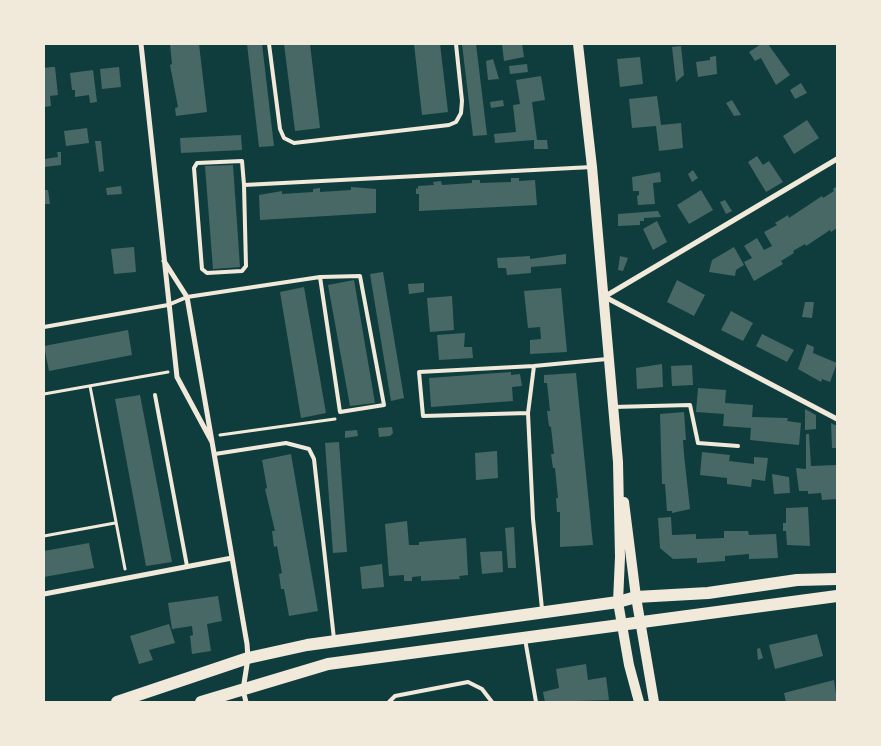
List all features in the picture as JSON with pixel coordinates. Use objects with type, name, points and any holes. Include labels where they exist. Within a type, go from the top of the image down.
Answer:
[{"type":"main road","points":[[578,44],[592,168],[618,462],[636,597],[654,702]]},
{"type":"main road","points":[[618,462],[620,557],[618,602],[639,702]]},
{"type":"main road","points":[[116,702],[248,658],[334,641],[618,602],[636,597],[708,593],[797,580],[837,578]]},
{"type":"main road","points":[[201,702],[244,696],[328,664],[837,596]]},
{"type":"street","points":[[140,44],[176,377],[214,446]]},
{"type":"street","points":[[604,297],[837,159]]},
{"type":"street","points":[[164,261],[187,297],[214,446],[248,658],[244,696]]},
{"type":"street","points":[[604,297],[837,419]]},
{"type":"street","points":[[44,594],[232,558]]},
{"type":"lane","points":[[269,44],[280,129],[284,138],[294,142],[449,125],[456,122],[461,113],[462,101],[456,44]]},
{"type":"lane","points":[[242,161],[244,185],[246,266],[242,271],[207,273],[202,268],[194,168],[197,163],[242,161]]},
{"type":"lane","points":[[244,185],[592,168]]},
{"type":"lane","points":[[44,327],[168,306],[187,297],[320,277],[360,276],[384,405],[340,412],[320,277]]},
{"type":"lane","points":[[528,413],[423,416],[420,372],[534,366],[609,358]]},
{"type":"lane","points":[[534,366],[528,413],[533,519],[542,611]]},
{"type":"lane","points":[[155,395],[187,566]]},
{"type":"lane","points":[[613,407],[690,405],[698,443],[738,446]]},
{"type":"lane","points":[[215,454],[286,443],[309,449],[314,459],[334,641]]},
{"type":"lane","points":[[524,637],[536,702]]},
{"type":"lane","points":[[389,702],[396,696],[468,682],[482,689],[492,702]]},
{"type":"path","points":[[44,394],[176,371]]},
{"type":"path","points":[[90,386],[126,578]]},
{"type":"path","points":[[212,436],[334,421],[340,412]]},
{"type":"path","points":[[44,536],[116,523]]},
{"type":"building","points":[[170,44],[199,44],[207,112],[176,116],[175,108],[178,107],[170,65],[172,64]]},
{"type":"building","points":[[247,44],[262,44],[274,146],[259,147]]},
{"type":"building","points":[[284,44],[310,44],[320,128],[295,131]]},
{"type":"building","points":[[414,44],[440,44],[448,112],[422,115]]},
{"type":"building","points":[[462,44],[476,44],[487,135],[473,136]]},
{"type":"building","points":[[502,44],[522,44],[524,57],[504,61]]},
{"type":"building","points":[[761,44],[768,44],[790,75],[776,85],[761,58],[755,61],[749,52]]},
{"type":"building","points":[[681,46],[684,75],[676,82],[672,47]]},
{"type":"building","points":[[716,56],[717,74],[698,77],[696,62],[710,60],[710,57]]},
{"type":"building","points":[[640,57],[643,84],[620,87],[617,59]]},
{"type":"building","points":[[493,59],[499,79],[488,80],[486,61]]},
{"type":"building","points":[[527,64],[528,72],[510,74],[509,66]]},
{"type":"building","points":[[55,67],[58,95],[50,96],[51,106],[44,107],[44,68]]},
{"type":"building","points":[[119,67],[121,87],[102,89],[100,69]]},
{"type":"building","points":[[93,70],[97,102],[90,103],[89,95],[75,97],[75,90],[72,90],[70,73]]},
{"type":"building","points":[[541,76],[545,100],[532,102],[537,140],[547,140],[548,149],[534,149],[534,140],[495,143],[494,134],[516,132],[513,105],[520,104],[516,80]]},
{"type":"building","points":[[801,83],[807,93],[795,99],[790,90]]},
{"type":"building","points":[[657,96],[661,125],[681,123],[683,148],[659,151],[656,126],[632,128],[629,99]]},
{"type":"building","points":[[503,100],[504,106],[491,108],[490,102]]},
{"type":"building","points":[[732,100],[741,115],[734,116],[726,103]]},
{"type":"building","points":[[807,120],[819,138],[794,154],[783,136]]},
{"type":"building","points":[[87,128],[89,143],[66,146],[64,131]]},
{"type":"building","points":[[241,135],[242,150],[181,153],[180,138]]},
{"type":"building","points":[[95,141],[101,141],[104,171],[99,172]]},
{"type":"building","points":[[57,152],[61,152],[61,165],[44,167],[44,159],[58,157]]},
{"type":"building","points":[[757,156],[763,165],[769,161],[783,182],[766,192],[748,162]]},
{"type":"building","points":[[233,165],[240,267],[213,269],[205,166]]},
{"type":"building","points":[[693,170],[698,178],[692,182],[688,174]]},
{"type":"building","points":[[660,172],[661,182],[653,183],[655,204],[638,205],[637,196],[639,191],[633,191],[632,177]]},
{"type":"building","points":[[511,178],[519,178],[519,181],[535,180],[537,205],[419,211],[419,194],[416,194],[418,186],[434,185],[433,182],[441,181],[442,185],[472,183],[472,180],[480,180],[480,183],[511,182]]},
{"type":"building","points":[[121,186],[122,194],[107,195],[106,188]]},
{"type":"building","points":[[837,186],[837,228],[831,232],[830,230],[806,246],[805,244],[793,251],[794,253],[781,261],[783,264],[754,281],[744,262],[752,258],[744,246],[757,238],[764,250],[772,246],[764,232],[777,225],[775,223],[788,215],[789,218],[822,196],[823,198],[834,191],[833,189]]},
{"type":"building","points":[[351,187],[376,189],[376,213],[260,220],[259,195],[282,191],[282,194],[313,192],[313,189],[320,188],[320,192],[351,190]]},
{"type":"building","points":[[44,190],[48,190],[50,204],[44,204]]},
{"type":"building","points":[[701,190],[713,210],[689,224],[677,205]]},
{"type":"building","points":[[725,200],[732,211],[726,214],[720,202]]},
{"type":"building","points":[[658,211],[661,217],[644,218],[644,221],[640,221],[640,225],[618,226],[618,214]]},
{"type":"building","points":[[657,221],[667,242],[653,250],[643,229]]},
{"type":"building","points":[[134,247],[136,272],[114,274],[111,249]]},
{"type":"building","points":[[734,247],[744,265],[736,270],[735,276],[709,272],[712,260]]},
{"type":"building","points":[[566,254],[566,264],[531,267],[531,273],[507,275],[506,268],[498,268],[497,258],[530,256],[530,259]]},
{"type":"building","points":[[620,256],[628,258],[623,271],[618,270]]},
{"type":"building","points":[[383,272],[404,398],[391,401],[370,274]]},
{"type":"building","points":[[354,280],[375,403],[350,406],[328,285]]},
{"type":"building","points":[[677,280],[705,295],[694,316],[667,302]]},
{"type":"building","points":[[424,283],[424,292],[409,294],[408,284]]},
{"type":"building","points":[[304,287],[326,413],[301,418],[280,292]]},
{"type":"building","points":[[561,288],[567,352],[530,354],[530,340],[541,339],[540,327],[528,328],[524,291]]},
{"type":"building","points":[[452,296],[454,330],[430,332],[427,298]]},
{"type":"building","points":[[805,302],[814,302],[812,318],[802,317]]},
{"type":"building","points":[[731,311],[753,323],[743,341],[721,330]]},
{"type":"building","points":[[128,330],[132,355],[49,371],[44,346]]},
{"type":"building","points":[[465,333],[464,347],[472,347],[473,358],[439,360],[437,335]]},
{"type":"building","points":[[762,334],[794,350],[787,362],[756,346]]},
{"type":"building","points":[[807,344],[814,347],[813,353],[837,363],[830,382],[822,379],[821,382],[798,369]]},
{"type":"building","points":[[662,364],[663,387],[637,389],[636,368]]},
{"type":"building","points":[[692,365],[693,385],[672,386],[671,366]]},
{"type":"building","points":[[511,372],[511,375],[520,374],[522,386],[512,387],[513,401],[431,407],[429,378]]},
{"type":"building","points":[[576,373],[593,545],[560,547],[560,512],[557,512],[556,498],[558,498],[555,468],[553,468],[551,454],[554,454],[547,411],[550,411],[547,383],[544,383],[544,375]]},
{"type":"building","points":[[698,388],[726,390],[725,403],[753,405],[752,417],[788,418],[787,421],[801,423],[799,445],[750,440],[751,428],[723,426],[724,414],[696,412]]},
{"type":"building","points":[[140,395],[172,562],[146,566],[115,399]]},
{"type":"building","points":[[805,409],[816,415],[816,429],[805,430]]},
{"type":"building","points":[[684,412],[686,440],[683,440],[690,509],[672,513],[672,511],[667,511],[665,484],[662,484],[660,414]]},
{"type":"building","points":[[831,423],[837,426],[837,448],[832,448]]},
{"type":"building","points":[[392,427],[393,433],[390,436],[379,437],[378,428]]},
{"type":"building","points":[[357,430],[358,436],[345,438],[345,431]]},
{"type":"building","points":[[806,434],[809,434],[811,466],[837,465],[837,499],[822,500],[821,493],[808,494],[808,491],[799,491],[796,468],[806,469]]},
{"type":"building","points":[[339,442],[347,552],[333,553],[325,443]]},
{"type":"building","points":[[497,451],[498,478],[476,480],[475,453]]},
{"type":"building","points":[[702,452],[730,455],[729,461],[754,464],[754,457],[768,458],[765,481],[752,479],[751,487],[727,484],[727,478],[700,475]]},
{"type":"building","points":[[291,454],[318,611],[289,616],[284,589],[281,589],[279,574],[282,573],[277,546],[274,547],[272,531],[275,531],[265,489],[267,488],[262,460]]},
{"type":"building","points":[[772,474],[789,477],[790,493],[774,494]]},
{"type":"building","points":[[808,507],[810,546],[787,545],[786,531],[783,531],[783,523],[786,523],[786,508]]},
{"type":"building","points":[[671,517],[672,535],[696,534],[696,539],[724,538],[724,531],[748,531],[749,535],[776,534],[778,558],[749,559],[749,554],[725,556],[725,561],[697,563],[697,558],[673,559],[660,548],[658,518]]},
{"type":"building","points":[[407,521],[409,545],[419,545],[419,542],[466,538],[468,575],[459,576],[460,579],[421,581],[421,576],[412,577],[412,581],[404,581],[404,575],[389,576],[385,524]]},
{"type":"building","points":[[514,527],[516,568],[508,568],[505,528]]},
{"type":"building","points":[[89,543],[94,568],[44,577],[44,551]]},
{"type":"building","points":[[502,551],[503,572],[482,574],[480,552]]},
{"type":"building","points":[[382,564],[384,587],[362,589],[360,567]]},
{"type":"building","points":[[218,596],[222,621],[207,624],[211,651],[192,654],[190,636],[193,635],[192,626],[172,629],[168,603]]},
{"type":"building","points":[[169,624],[175,643],[149,650],[153,660],[139,664],[130,636]]},
{"type":"building","points":[[817,634],[823,656],[775,669],[769,645]]},
{"type":"building","points":[[760,648],[763,658],[758,660],[757,649]]},
{"type":"building","points":[[586,664],[588,680],[606,677],[609,700],[545,702],[543,692],[559,688],[556,669]]},
{"type":"building","points":[[834,680],[837,702],[786,702],[784,693]]}]
